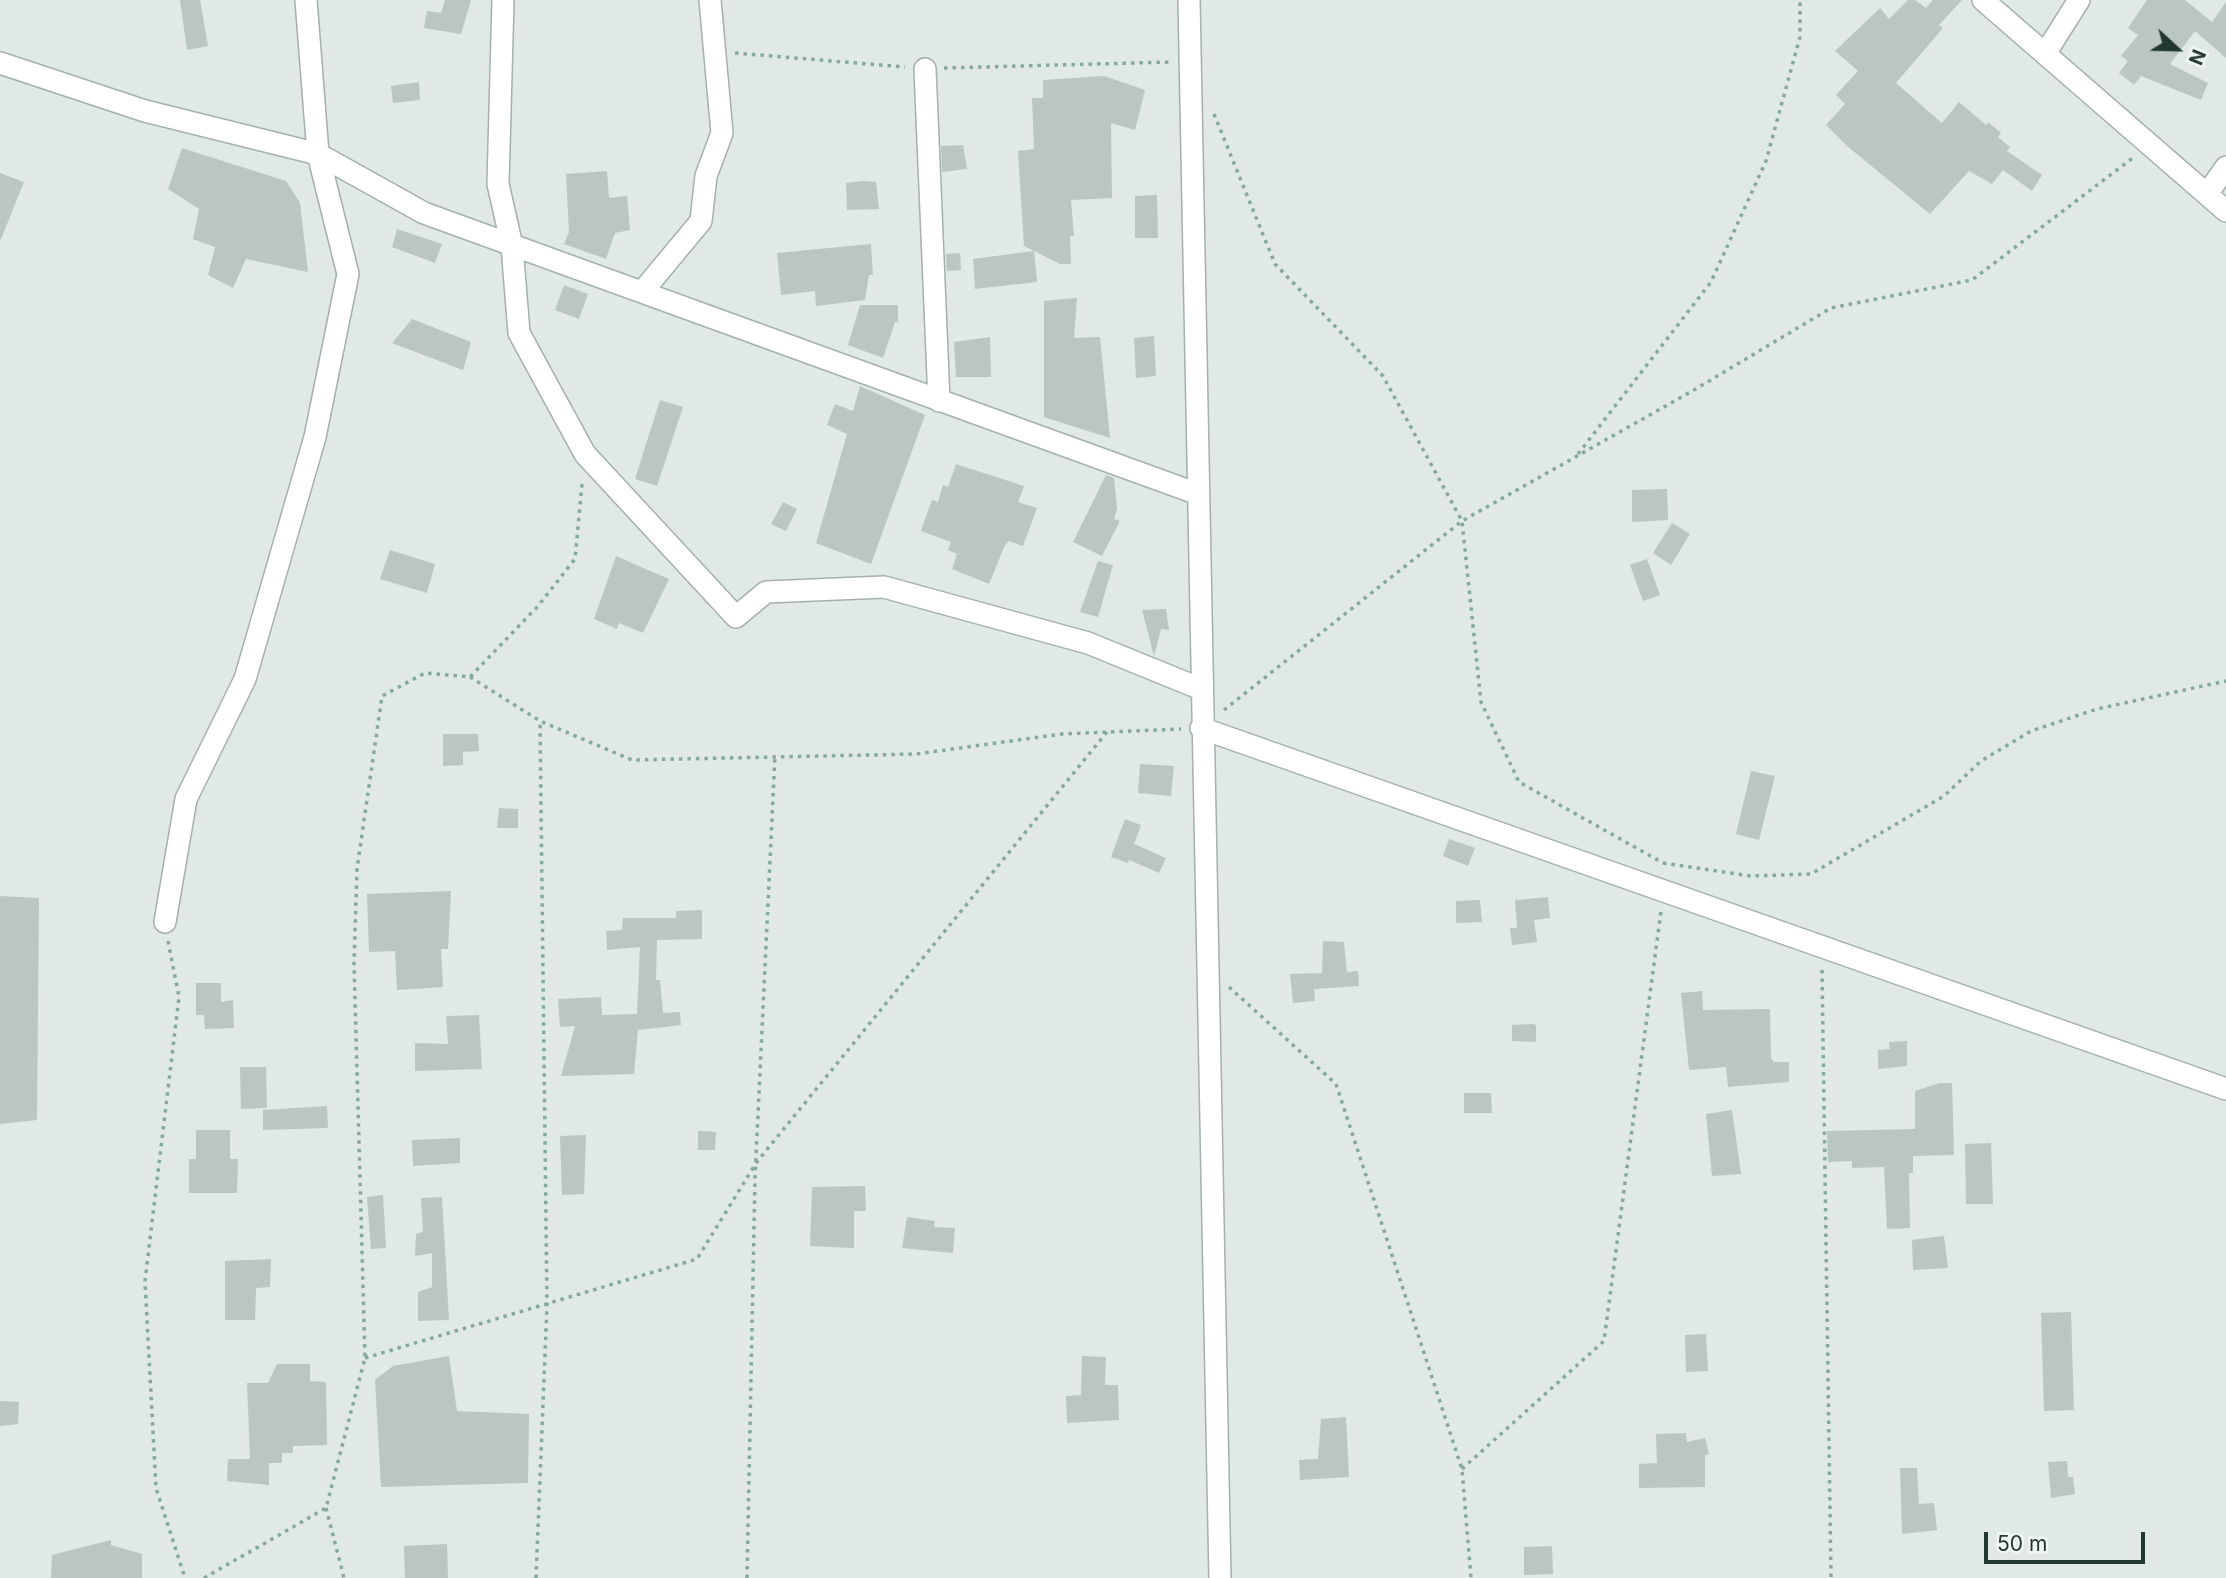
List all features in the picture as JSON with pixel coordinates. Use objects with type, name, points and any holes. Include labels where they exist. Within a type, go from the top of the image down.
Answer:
[{"type":"street","points":[[164,922],[186,799],[245,679],[315,438],[348,274],[318,154],[306,0]]},
{"type":"street","points":[[503,0],[498,184],[512,246],[519,333],[585,454],[736,617],[766,592],[884,587],[1088,643],[1201,689]]},
{"type":"street","points":[[642,292],[701,221],[706,176],[722,133],[710,0]]},
{"type":"street","points":[[1189,0],[1201,728],[1220,1578]]},
{"type":"street","points":[[1983,0],[2226,211]]},
{"type":"street","points":[[2045,54],[2080,0]]},
{"type":"street","points":[[0,63],[145,110],[318,154],[424,213],[1198,494]]},
{"type":"street","points":[[925,69],[939,401]]},
{"type":"street","points":[[2207,194],[2226,167]]},
{"type":"street","points":[[1201,728],[2226,1089]]},
{"type":"path","points":[[1575,457],[1711,282],[1766,161],[1800,37],[1800,0]]},
{"type":"path","points":[[713,51],[925,69],[1191,62]]},
{"type":"path","points":[[1210,106],[1276,264],[1383,376],[1462,521],[1480,702],[1519,782],[1663,863],[1751,876],[1811,874],[1944,796],[1980,761],[2031,731],[2097,709],[2226,681]]},
{"type":"path","points":[[344,1578],[326,1508],[365,1358],[354,963],[357,869],[382,696],[425,673],[470,677],[540,720],[632,760],[916,754],[1062,734],[1201,728],[1462,521],[1831,308],[1972,280],[2150,145]]},
{"type":"path","points":[[470,677],[538,606],[575,559],[585,454]]},
{"type":"path","points":[[536,1578],[547,1305],[540,720]]},
{"type":"path","points":[[365,1358],[697,1259],[756,1163],[1107,732]]},
{"type":"path","points":[[747,1578],[756,1163],[775,755]]},
{"type":"path","points":[[1622,876],[1663,863]]},
{"type":"path","points":[[1462,1469],[1604,1341],[1664,891]]},
{"type":"path","points":[[164,922],[179,997],[145,1281],[156,1488],[185,1578]]},
{"type":"path","points":[[1822,946],[1831,1578]]},
{"type":"path","points":[[1206,967],[1336,1084],[1462,1469],[1471,1578]]},
{"type":"path","points":[[204,1578],[326,1508]]},
{"type":"building","points":[[180,0],[200,0],[208,46],[187,50]]},
{"type":"building","points":[[445,0],[471,0],[461,34],[424,28],[427,11],[441,13]]},
{"type":"building","points":[[1908,0],[1915,0],[1926,8],[1933,0],[1962,0],[1939,25],[1943,28],[1896,83],[1942,123],[1959,102],[1986,125],[1988,122],[2001,133],[1998,137],[2010,147],[2007,151],[2042,175],[2032,191],[2003,170],[1992,184],[1969,171],[1930,214],[1847,146],[1826,125],[1845,104],[1836,95],[1858,71],[1835,51],[1880,8],[1889,19]]},
{"type":"building","points":[[2147,0],[2185,0],[2212,22],[2226,2],[2226,58],[2195,31],[2170,64],[2208,83],[2201,100],[2141,76],[2134,85],[2119,73],[2128,61],[2121,56],[2138,35],[2128,28]]},
{"type":"building","points":[[1104,76],[1145,90],[1135,130],[1111,123],[1112,198],[1071,200],[1074,236],[1070,236],[1071,264],[1060,264],[1024,246],[1018,151],[1034,149],[1032,98],[1043,98],[1043,80]]},
{"type":"building","points":[[419,82],[420,100],[393,103],[391,86]]},
{"type":"building","points":[[963,145],[967,169],[942,172],[941,146]]},
{"type":"building","points":[[182,148],[286,181],[300,203],[308,272],[246,259],[233,288],[208,275],[215,247],[193,239],[199,209],[168,189]]},
{"type":"building","points":[[607,171],[609,198],[627,196],[630,230],[615,233],[606,259],[564,244],[569,232],[566,174]]},
{"type":"building","points":[[0,173],[24,182],[1,239],[0,239]]},
{"type":"building","points":[[876,182],[879,209],[847,210],[846,183]]},
{"type":"building","points":[[1157,195],[1158,238],[1135,238],[1135,196]]},
{"type":"building","points":[[397,229],[442,244],[435,263],[392,247]]},
{"type":"building","points":[[871,244],[873,275],[869,275],[865,300],[816,306],[815,291],[781,295],[777,253]]},
{"type":"building","points":[[1034,251],[1037,282],[975,289],[973,259]]},
{"type":"building","points":[[960,253],[961,270],[947,271],[946,254]]},
{"type":"building","points":[[564,285],[588,294],[579,319],[555,310]]},
{"type":"building","points":[[1077,298],[1074,338],[1100,337],[1110,438],[1044,417],[1044,301]]},
{"type":"building","points":[[860,305],[898,305],[898,322],[895,322],[883,358],[848,345]]},
{"type":"building","points":[[412,319],[471,342],[463,370],[392,343]]},
{"type":"building","points":[[1154,336],[1156,376],[1136,378],[1134,338]]},
{"type":"building","points":[[990,337],[991,377],[956,377],[954,342]]},
{"type":"building","points":[[860,386],[925,415],[871,564],[816,543],[847,434],[827,425],[835,404],[853,411]]},
{"type":"building","points":[[660,400],[683,407],[657,486],[635,479]]},
{"type":"building","points":[[956,464],[1024,486],[1018,502],[1037,508],[1023,546],[1009,541],[1005,545],[989,584],[952,569],[957,554],[948,550],[951,542],[921,531],[932,500],[938,502],[943,485],[948,487]]},
{"type":"building","points":[[1106,475],[1114,478],[1117,509],[1114,519],[1120,521],[1102,556],[1073,542]]},
{"type":"building","points":[[1667,489],[1668,520],[1632,522],[1632,490]]},
{"type":"building","points":[[783,502],[797,509],[786,531],[771,524]]},
{"type":"building","points":[[1672,523],[1690,534],[1671,565],[1653,553]]},
{"type":"building","points":[[390,550],[435,564],[427,593],[380,579]]},
{"type":"building","points":[[616,556],[669,579],[643,633],[619,623],[617,629],[594,619]]},
{"type":"building","points":[[1647,559],[1660,595],[1643,601],[1630,565]]},
{"type":"building","points":[[1098,561],[1113,565],[1098,617],[1080,612]]},
{"type":"building","points":[[1166,609],[1169,630],[1161,629],[1154,656],[1142,610]]},
{"type":"building","points":[[443,734],[478,734],[479,751],[463,752],[463,765],[443,766]]},
{"type":"building","points":[[1140,764],[1174,766],[1171,796],[1138,793]]},
{"type":"building","points":[[1751,771],[1775,776],[1759,840],[1736,834]]},
{"type":"building","points":[[499,808],[518,809],[518,828],[497,828]]},
{"type":"building","points":[[1125,819],[1141,825],[1134,844],[1166,858],[1159,873],[1129,860],[1128,863],[1111,857]]},
{"type":"building","points":[[1449,839],[1475,848],[1468,866],[1443,856]]},
{"type":"building","points":[[451,891],[448,949],[441,949],[443,987],[397,990],[395,951],[369,952],[367,894]]},
{"type":"building","points":[[0,896],[39,898],[37,1120],[0,1124]]},
{"type":"building","points":[[1548,897],[1550,918],[1534,920],[1537,942],[1512,945],[1510,928],[1517,928],[1515,900]]},
{"type":"building","points":[[1480,900],[1482,922],[1456,923],[1456,901]]},
{"type":"building","points":[[702,910],[702,939],[657,940],[656,980],[660,980],[663,1013],[680,1012],[681,1025],[638,1030],[634,1074],[561,1076],[575,1026],[560,1027],[558,999],[601,997],[602,1015],[637,1014],[640,947],[607,950],[606,931],[622,930],[623,918],[676,918],[676,911]]},
{"type":"building","points":[[1323,941],[1344,942],[1347,972],[1358,971],[1359,986],[1314,989],[1315,1001],[1293,1003],[1290,974],[1322,973]]},
{"type":"building","points":[[196,983],[221,983],[221,1002],[233,1000],[234,1028],[205,1029],[204,1015],[196,1015]]},
{"type":"building","points":[[1702,991],[1703,1010],[1770,1009],[1771,1058],[1774,1062],[1789,1062],[1789,1082],[1728,1087],[1726,1067],[1689,1070],[1681,993]]},
{"type":"building","points":[[479,1015],[482,1069],[415,1071],[415,1043],[448,1044],[446,1016]]},
{"type":"building","points":[[1512,1025],[1536,1025],[1536,1042],[1512,1041]]},
{"type":"building","points":[[1907,1041],[1907,1066],[1878,1069],[1878,1050],[1890,1049],[1889,1042]]},
{"type":"building","points":[[240,1067],[266,1067],[267,1108],[241,1109]]},
{"type":"building","points":[[1940,1083],[1952,1083],[1954,1155],[1913,1156],[1913,1173],[1909,1173],[1910,1228],[1887,1229],[1884,1167],[1852,1168],[1852,1161],[1828,1162],[1827,1131],[1915,1129],[1915,1091]]},
{"type":"building","points":[[1464,1093],[1491,1093],[1492,1113],[1464,1113]]},
{"type":"building","points":[[327,1106],[328,1128],[263,1130],[263,1110]]},
{"type":"building","points":[[1732,1110],[1741,1174],[1712,1176],[1706,1114]]},
{"type":"building","points":[[196,1130],[230,1130],[230,1159],[238,1159],[237,1193],[189,1193],[189,1159],[196,1159]]},
{"type":"building","points":[[698,1131],[716,1132],[715,1150],[698,1150]]},
{"type":"building","points":[[586,1135],[584,1194],[562,1195],[560,1136]]},
{"type":"building","points":[[460,1138],[460,1163],[413,1166],[412,1140]]},
{"type":"building","points":[[1991,1143],[1993,1204],[1966,1204],[1965,1144]]},
{"type":"building","points":[[865,1186],[866,1211],[854,1211],[854,1248],[810,1246],[812,1187]]},
{"type":"building","points":[[383,1195],[386,1248],[371,1249],[367,1197]]},
{"type":"building","points":[[442,1197],[449,1320],[418,1321],[418,1292],[432,1287],[432,1253],[415,1256],[416,1234],[423,1232],[421,1198]]},
{"type":"building","points":[[907,1217],[935,1221],[934,1227],[955,1228],[953,1253],[902,1248]]},
{"type":"building","points":[[1944,1236],[1948,1268],[1913,1270],[1912,1240]]},
{"type":"building","points":[[271,1259],[270,1287],[256,1288],[255,1320],[225,1320],[225,1261]]},
{"type":"building","points":[[2071,1312],[2074,1410],[2044,1411],[2041,1313]]},
{"type":"building","points":[[1706,1334],[1708,1371],[1686,1372],[1685,1335]]},
{"type":"building","points":[[449,1356],[457,1411],[529,1414],[528,1483],[381,1487],[375,1380],[393,1366]]},
{"type":"building","points":[[1082,1356],[1106,1357],[1105,1385],[1118,1385],[1119,1420],[1067,1423],[1066,1396],[1081,1395]]},
{"type":"building","points":[[277,1364],[310,1364],[310,1381],[326,1382],[327,1445],[293,1446],[293,1453],[282,1453],[282,1463],[269,1463],[269,1485],[227,1481],[228,1459],[250,1459],[247,1383],[268,1383]]},
{"type":"building","points":[[0,1401],[19,1402],[18,1424],[0,1426]]},
{"type":"building","points":[[1346,1417],[1349,1477],[1300,1480],[1299,1460],[1318,1459],[1321,1419]]},
{"type":"building","points":[[1686,1433],[1687,1442],[1705,1438],[1709,1454],[1705,1455],[1705,1487],[1639,1488],[1639,1464],[1657,1463],[1656,1434]]},
{"type":"building","points":[[2067,1461],[2068,1477],[2073,1477],[2075,1494],[2051,1498],[2048,1462]]},
{"type":"building","points":[[1900,1468],[1917,1468],[1919,1504],[1934,1503],[1937,1530],[1902,1534]]},
{"type":"building","points":[[111,1540],[111,1545],[142,1554],[142,1578],[51,1578],[52,1555]]},
{"type":"building","points":[[447,1544],[448,1578],[405,1578],[404,1546]]},
{"type":"building","points":[[1552,1546],[1553,1574],[1524,1575],[1524,1547]]}]
